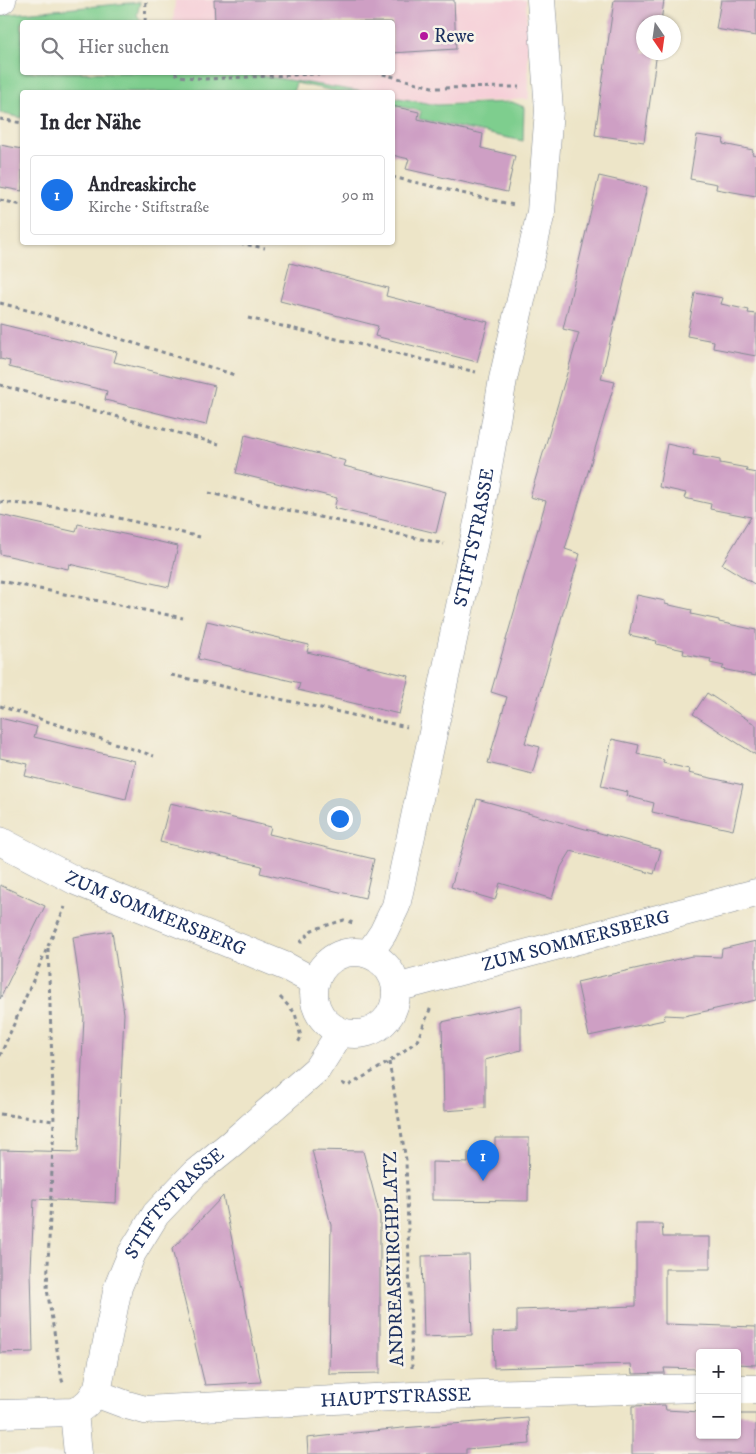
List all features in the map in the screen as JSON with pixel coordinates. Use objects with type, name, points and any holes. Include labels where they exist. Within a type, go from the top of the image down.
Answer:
[{"type":"street","name":"STIFTSTRASSE","points":[[369,954],[384,933],[396,906],[480,513],[503,379],[542,212],[548,99],[541,0]]},
{"type":"street","name":"ZUM SOMMERSBERG","points":[[0,842],[76,881],[287,967],[315,982]]},
{"type":"street","name":"ZUM SOMMERSBERG","points":[[396,988],[756,891]]},
{"type":"street","points":[[353,952],[369,954],[382,962],[391,973],[396,988],[395,1002],[387,1019],[374,1030],[358,1034],[340,1033],[330,1027],[322,1018],[315,1004],[315,982],[325,965],[340,954],[353,952]]},
{"type":"street","name":"STIFTSTRASSE","points":[[96,1393],[118,1287],[132,1253],[156,1214],[195,1173],[317,1069],[340,1033]]},
{"type":"street","name":"HAUPTSTRASSE","points":[[96,1393],[126,1405],[145,1410],[412,1396],[696,1388]]},
{"type":"street","points":[[741,1389],[756,1389]]},
{"type":"street","points":[[0,1414],[74,1412],[85,1407],[96,1393]]},
{"type":"street","points":[[74,1412],[78,1454]]},
{"type":"path","points":[[146,0],[146,20]]},
{"type":"path","points":[[177,75],[205,79],[292,75]]},
{"type":"path","points":[[386,75],[436,88],[548,99]]},
{"type":"path","points":[[0,119],[20,123]]},
{"type":"path","points":[[395,178],[542,212]]},
{"type":"path","points":[[0,200],[20,204]]},
{"type":"path","points":[[248,245],[265,248]]},
{"type":"path","points":[[0,303],[38,313],[235,375]]},
{"type":"path","points":[[248,318],[503,379]]},
{"type":"path","points":[[0,384],[219,444]]},
{"type":"path","points":[[209,494],[472,550]]},
{"type":"path","points":[[0,502],[80,509],[200,537]]},
{"type":"path","points":[[0,581],[183,618]]},
{"type":"path","points":[[171,675],[433,733]]},
{"type":"path","points":[[0,706],[154,756]]},
{"type":"path","points":[[0,1056],[76,881]]},
{"type":"path","points":[[48,948],[54,1121],[47,1289],[62,1380],[74,1412]]},
{"type":"path","points":[[317,1069],[348,1086],[389,1062],[417,1041],[434,1001]]},
{"type":"path","name":"ANDREASKIRCHPLATZ","points":[[389,1062],[406,1160],[412,1396]]},
{"type":"path","points":[[0,1114],[54,1121]]},
{"type":"shaded area","points":[[175,0],[526,0],[529,99],[435,104],[395,97],[395,90],[352,90],[259,75],[395,75],[395,20],[173,20]]},
{"type":"green space","points":[[140,2],[137,15],[141,20],[20,20],[20,75],[258,75],[351,90],[329,90],[296,83],[294,90],[20,90],[20,118],[0,113],[0,15]]},
{"type":"green space","points":[[395,97],[437,105],[512,102],[524,107],[523,141],[419,119],[421,111],[395,105]]},
{"type":"building","name":"Rewe","points":[[214,0],[454,0],[456,49],[395,53],[395,20],[215,20]]},
{"type":"building","points":[[614,0],[664,0],[662,15],[636,15],[636,60],[656,60],[644,142],[595,135]]},
{"type":"building","points":[[721,0],[756,0],[756,36],[716,29]]},
{"type":"building","points":[[395,107],[419,112],[418,119],[483,134],[481,148],[515,156],[507,192],[406,169],[409,159],[395,156]]},
{"type":"building","points":[[697,135],[724,139],[723,144],[753,150],[752,154],[756,155],[756,196],[716,189],[717,184],[690,179]]},
{"type":"building","points":[[0,145],[20,149],[20,191],[0,187]]},
{"type":"building","points":[[599,176],[647,187],[601,379],[615,382],[565,549],[580,554],[525,743],[540,747],[532,774],[488,763],[507,697],[491,692],[546,501],[530,497],[579,333],[563,329]]},
{"type":"building","points":[[290,263],[388,288],[386,296],[488,322],[477,362],[375,336],[378,326],[280,301]]},
{"type":"building","points":[[695,293],[723,298],[721,304],[749,310],[748,313],[756,314],[756,356],[713,348],[714,341],[687,336]]},
{"type":"building","points":[[0,324],[117,352],[114,362],[215,386],[206,425],[105,400],[107,391],[9,367],[10,361],[0,359]]},
{"type":"building","points":[[245,435],[346,461],[344,466],[446,492],[436,533],[334,508],[337,498],[236,473]]},
{"type":"building","points":[[667,444],[694,450],[693,455],[720,460],[720,463],[747,468],[746,471],[756,473],[756,585],[722,564],[751,517],[710,509],[711,504],[684,498],[686,493],[659,487]]},
{"type":"building","points":[[0,515],[76,532],[78,524],[178,546],[169,587],[69,564],[68,569],[0,554]]},
{"type":"building","points":[[637,595],[665,601],[665,604],[692,610],[691,614],[756,630],[756,676],[722,669],[724,666],[710,663],[711,659],[683,654],[684,650],[656,644],[657,641],[629,635]]},
{"type":"building","points":[[207,621],[309,645],[307,652],[409,676],[399,714],[298,690],[300,683],[198,659]]},
{"type":"building","points":[[707,693],[756,725],[756,755],[693,714]]},
{"type":"building","points":[[0,718],[37,727],[34,737],[135,761],[126,799],[25,776],[28,764],[0,758]]},
{"type":"building","points":[[612,739],[639,745],[637,754],[664,760],[663,763],[689,769],[688,773],[743,785],[733,830],[652,812],[654,803],[627,796],[628,792],[601,786]]},
{"type":"building","points":[[477,799],[661,850],[654,874],[571,851],[561,867],[552,899],[500,883],[495,900],[451,887]]},
{"type":"building","points":[[170,803],[271,827],[269,834],[374,859],[365,898],[260,873],[262,866],[160,842]]},
{"type":"building","points":[[0,885],[45,906],[0,999]]},
{"type":"building","points":[[112,931],[124,1013],[116,1203],[34,1199],[31,1270],[33,1352],[0,1353],[0,1150],[78,1152],[84,1016],[73,937]]},
{"type":"building","points":[[756,941],[756,1000],[684,1016],[665,1015],[664,1020],[589,1036],[577,982],[692,956],[721,957],[722,949]]},
{"type":"building","points":[[521,1005],[521,1050],[485,1060],[485,1108],[444,1111],[442,1022]]},
{"type":"building","points":[[495,1138],[529,1138],[528,1201],[432,1200],[432,1162],[468,1163],[468,1153],[495,1154]]},
{"type":"building","points":[[312,1150],[363,1151],[380,1216],[380,1373],[329,1374],[331,1225]]},
{"type":"building","points":[[223,1196],[261,1382],[205,1385],[172,1249]]},
{"type":"building","points":[[636,1224],[662,1224],[663,1237],[710,1237],[710,1269],[665,1269],[665,1324],[756,1327],[756,1365],[741,1364],[741,1349],[696,1349],[696,1369],[664,1368],[665,1373],[632,1374],[631,1364],[494,1368],[493,1332],[517,1331],[517,1310],[636,1306]]},
{"type":"building","points":[[469,1255],[472,1335],[424,1337],[422,1256]]},
{"type":"building","points":[[665,1405],[666,1410],[696,1412],[696,1439],[741,1439],[741,1414],[756,1414],[756,1454],[632,1454],[632,1406]]},
{"type":"building","points":[[528,1418],[530,1444],[466,1449],[466,1454],[308,1454],[307,1438]]},
{"type":"place","name":"Rewe","points":[[424,36]]},
{"type":"place","name":"Andreaskirche","points":[[483,1181]]}]
